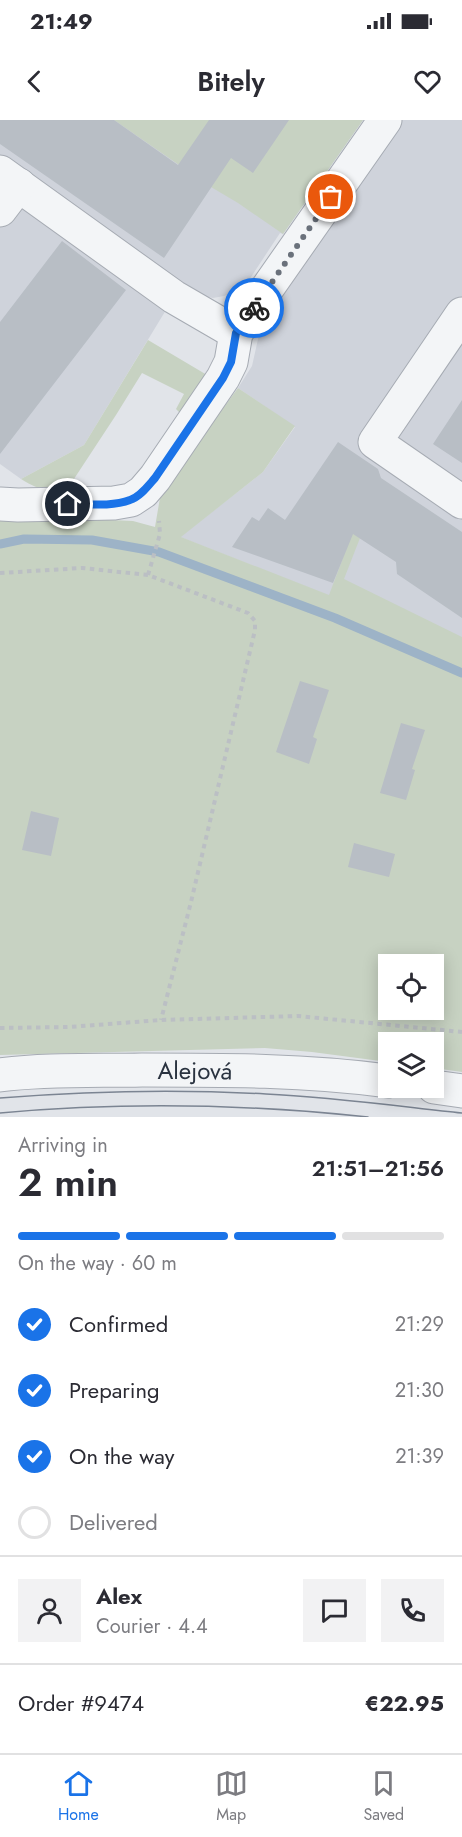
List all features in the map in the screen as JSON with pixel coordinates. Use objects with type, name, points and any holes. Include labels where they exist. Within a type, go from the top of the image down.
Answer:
[{"type":"street","points":[[7,498],[114,503],[131,500],[143,492],[223,378],[231,362],[236,333],[385,120]]},
{"type":"street","points":[[6,189],[174,297],[236,333]]},
{"type":"street","points":[[462,314],[375,442],[462,502]]},
{"type":"street","name":"Alejová","points":[[0,1075],[243,1070],[343,1075],[378,1080]]},
{"type":"street","points":[[444,1088],[462,1091]]},
{"type":"path","points":[[148,576],[160,534]]},
{"type":"path","points":[[0,573],[82,568],[148,576],[248,613],[255,621],[255,630],[191,902],[161,1020]]},
{"type":"path","points":[[0,1028],[298,1016],[462,1032]]},
{"type":"shaded area","points":[[0,120],[363,120],[283,234],[280,233],[249,280],[239,290],[213,298],[204,296],[183,282],[84,445],[21,479],[0,464]]},
{"type":"shaded area","points":[[400,120],[462,120],[462,648],[180,537],[263,472],[295,427],[238,388],[252,366],[263,317]]},
{"type":"green space","points":[[114,120],[363,120],[283,234]]},
{"type":"green space","points":[[148,340],[207,375],[181,414],[176,409],[184,394],[142,373],[70,485],[61,491],[51,491],[35,487],[21,479],[84,445]]},
{"type":"green space","points":[[238,388],[295,426],[263,472],[181,537],[329,595],[343,558],[332,551],[346,529],[360,538],[344,579],[462,637],[462,1072],[444,1069],[444,1032],[378,1032],[378,1061],[265,1048],[0,1055],[0,515],[133,521],[155,527],[161,492]]},
{"type":"building","points":[[0,120],[114,120],[178,165],[209,120],[289,120],[253,173],[231,158],[164,258],[0,144]]},
{"type":"building","points":[[62,241],[126,290],[0,454],[0,322]]},
{"type":"building","points":[[462,400],[462,463],[433,444]]},
{"type":"building","points":[[338,442],[378,469],[381,478],[462,532],[462,618],[397,574],[396,562],[353,534],[333,583],[232,547],[252,517],[259,521],[268,508],[285,520]]},
{"type":"building","points":[[300,681],[329,690],[313,737],[317,739],[309,764],[276,752]]},
{"type":"building","points":[[401,723],[425,730],[412,769],[415,770],[406,800],[380,793]]},
{"type":"building","points":[[31,811],[59,818],[51,856],[22,850]]},
{"type":"building","points":[[354,843],[395,854],[389,877],[348,867]]},
{"type":"waterway","points":[[0,544],[24,539],[92,540],[159,552],[335,618],[462,673]]},
{"type":"tram line","points":[[0,1098],[133,1092],[233,1092],[315,1097],[462,1113]]},
{"type":"tram line","points":[[0,1113],[92,1107],[184,1106],[276,1109],[368,1117]]},
{"type":"way so far","points":[[254,308],[331,197]]},
{"type":"route","points":[[68,504],[114,503],[131,500],[143,492],[223,378],[231,362],[236,333],[254,308]]}]
